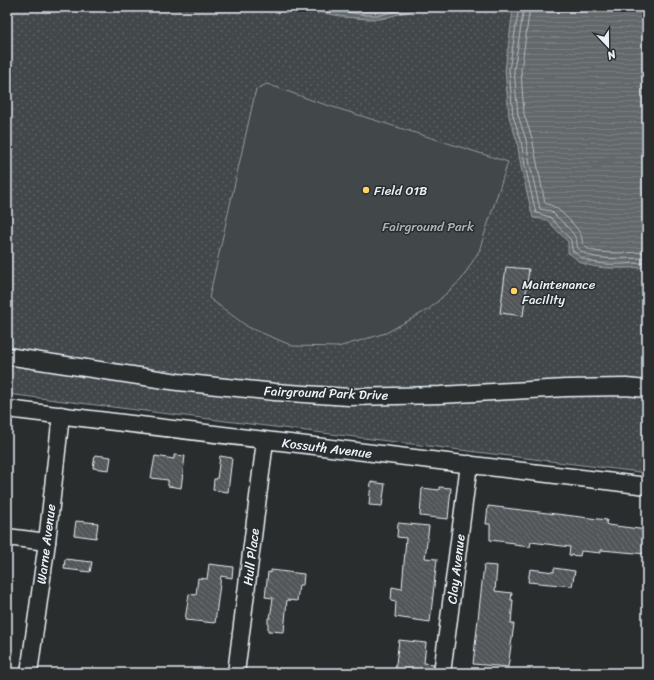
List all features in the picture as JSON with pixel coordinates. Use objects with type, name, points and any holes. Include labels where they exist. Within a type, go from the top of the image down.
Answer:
[{"type":"street","name":"Fairground Park Drive","points":[[7,356],[178,382],[275,392],[349,397],[440,395],[566,388],[626,387],[647,389]]},
{"type":"street","name":"Kossuth Avenue","points":[[7,409],[647,486]]},
{"type":"street","name":"Warne Avenue","points":[[29,673],[47,542],[61,415]]},
{"type":"street","name":"Hull Place","points":[[236,673],[266,441]]},
{"type":"street","name":"Clay Avenue","points":[[442,673],[469,464]]},
{"type":"street","points":[[7,537],[47,542]]},
{"type":"green space","name":"Fairground Park","points":[[7,7],[647,7],[647,473],[7,394]]},
{"type":"green space","name":"Field 01B","points":[[267,84],[317,102],[508,162],[479,251],[461,280],[429,309],[386,333],[338,347],[293,346],[248,327],[209,298],[256,89]]},
{"type":"water","points":[[210,7],[286,7],[246,9]]},
{"type":"water","points":[[286,7],[424,7],[381,19],[366,19]]},
{"type":"water","points":[[516,7],[647,7],[647,267],[602,268],[578,261],[568,253],[568,242],[547,220],[533,218],[521,167],[517,141],[509,117],[505,70],[513,10]]},
{"type":"building","name":"Maintenance Facility","points":[[506,267],[529,269],[523,316],[500,313]]},
{"type":"building","points":[[95,455],[111,457],[109,470],[93,468]]},
{"type":"building","points":[[174,455],[185,456],[181,488],[168,486],[168,480],[151,478],[155,456],[174,459]]},
{"type":"building","points":[[220,456],[232,458],[228,492],[213,490],[214,479],[217,479]]},
{"type":"building","points":[[371,482],[385,484],[382,506],[369,505]]},
{"type":"building","points":[[439,487],[451,488],[448,519],[420,516],[422,488],[439,490]]},
{"type":"building","points":[[488,506],[607,520],[606,524],[608,525],[647,530],[647,554],[601,550],[601,553],[581,551],[580,556],[569,555],[570,547],[531,542],[530,547],[514,545],[515,543],[490,540],[490,524],[486,524]]},
{"type":"building","points":[[76,521],[98,523],[96,538],[74,535]]},
{"type":"building","points":[[398,523],[429,526],[425,558],[437,559],[430,622],[395,617],[396,602],[391,601],[392,587],[402,589],[406,538],[397,537]]},
{"type":"building","points":[[65,559],[92,562],[90,572],[64,569]]},
{"type":"building","points":[[209,564],[233,567],[232,578],[221,576],[215,623],[185,620],[189,594],[196,595],[198,578],[207,579]]},
{"type":"building","points":[[484,565],[497,566],[495,591],[512,593],[511,600],[513,600],[511,624],[514,624],[508,667],[473,664]]},
{"type":"building","points":[[554,568],[575,571],[572,586],[528,582],[530,569],[554,572]]},
{"type":"building","points":[[271,570],[304,574],[303,585],[299,585],[297,601],[287,600],[284,632],[268,631],[268,618],[270,618],[273,598],[265,597],[268,572],[271,573]]},
{"type":"building","points":[[399,640],[426,643],[424,663],[434,664],[433,673],[399,673],[395,671]]},
{"type":"place","name":"Field 01B","points":[[366,190]]},
{"type":"place","name":"Maintenance Facility","points":[[514,291]]}]
